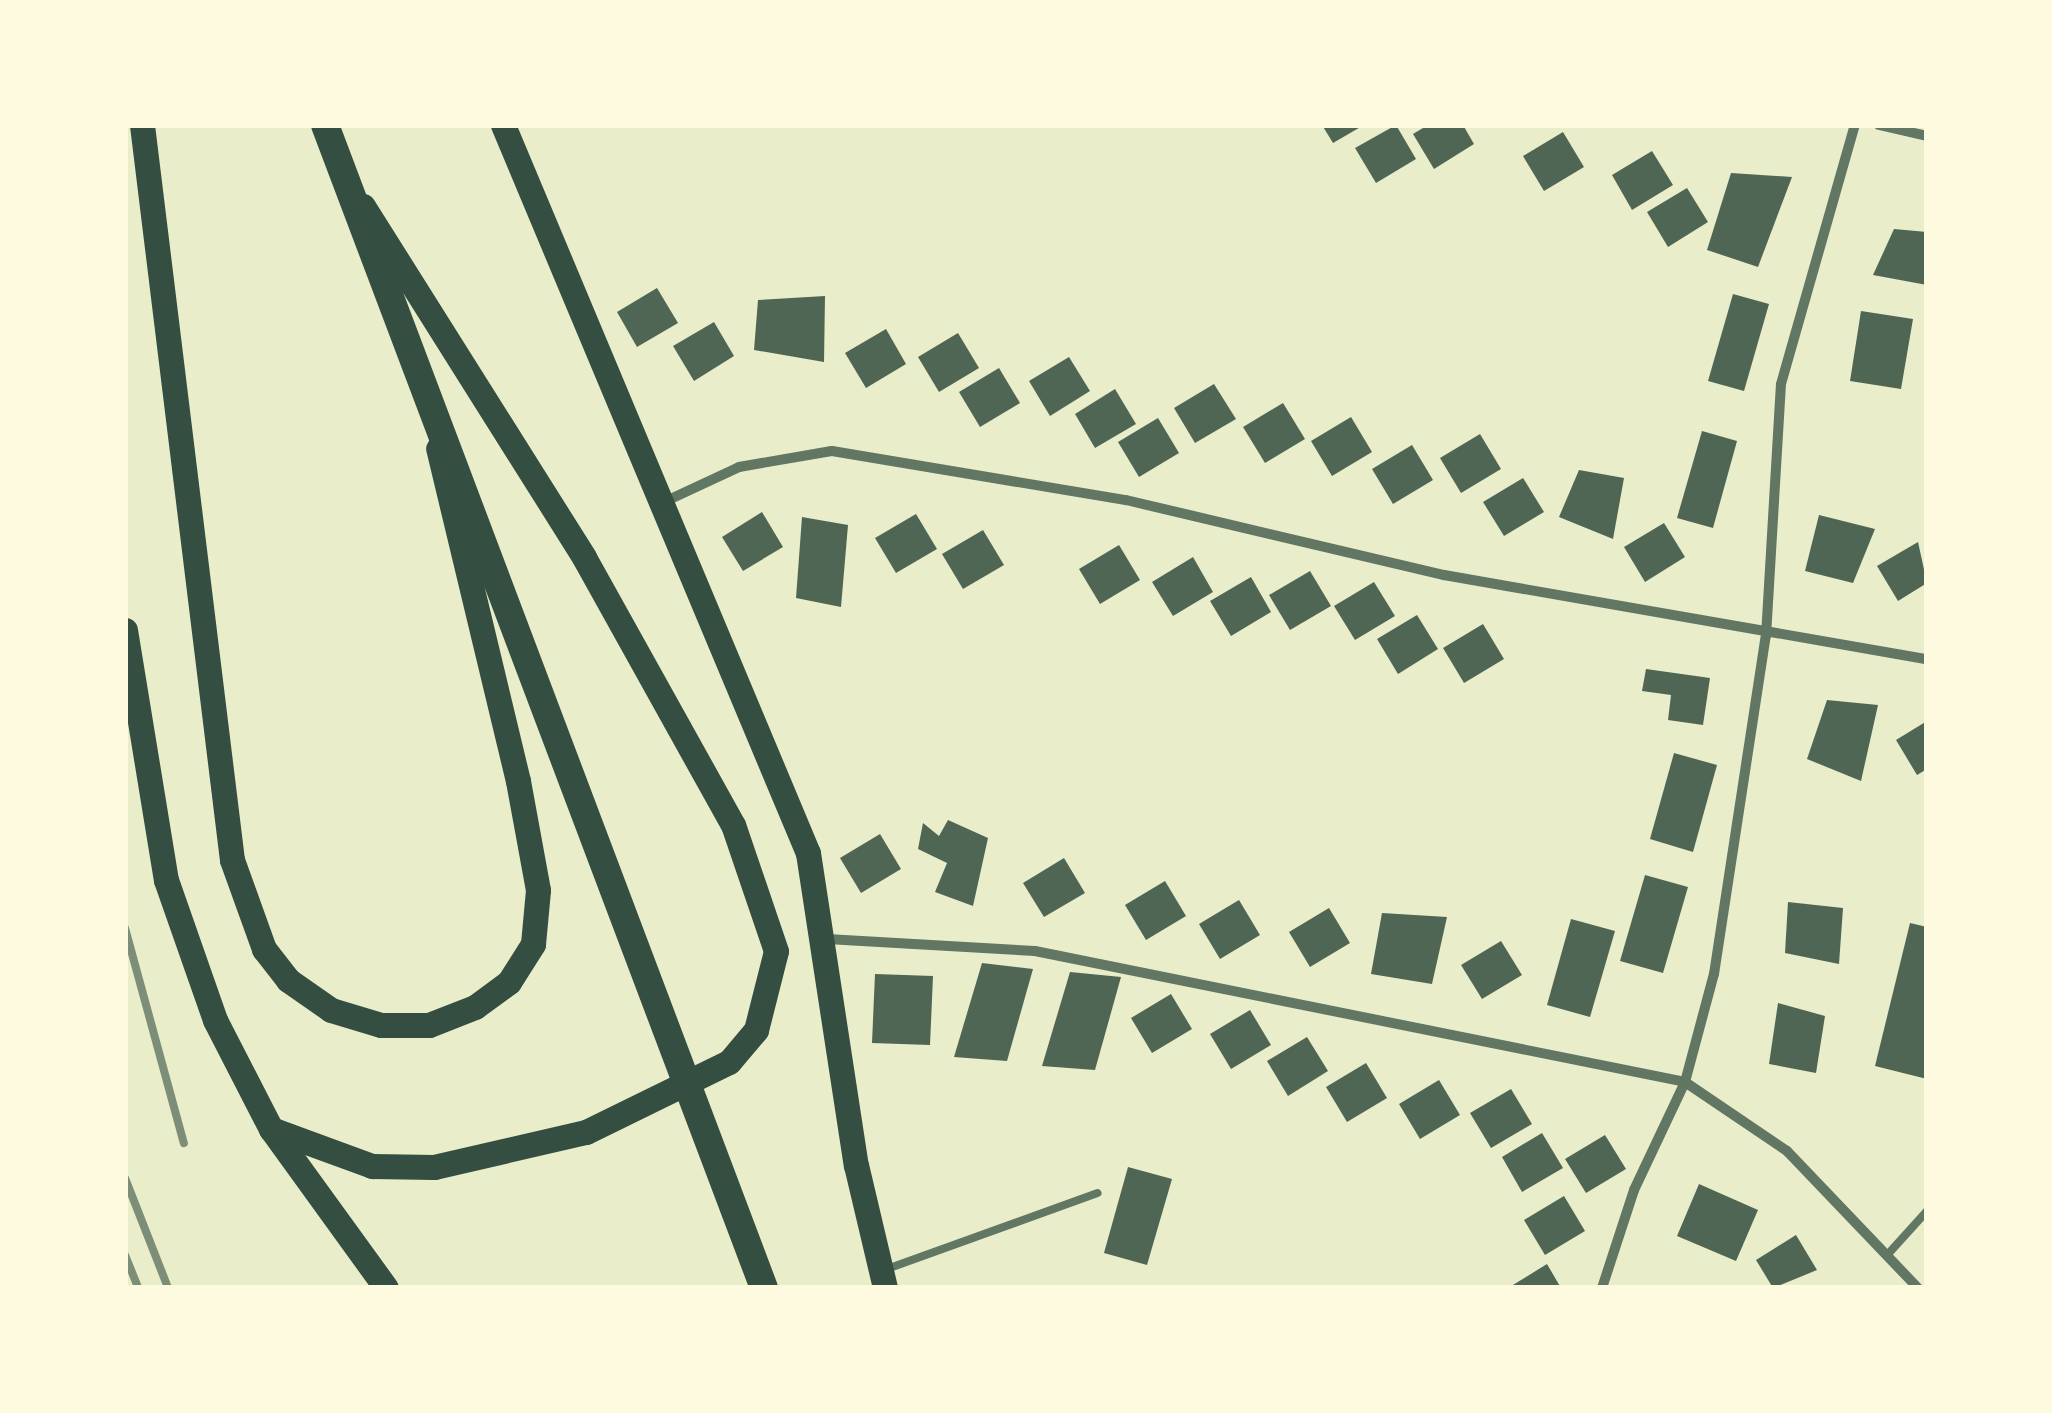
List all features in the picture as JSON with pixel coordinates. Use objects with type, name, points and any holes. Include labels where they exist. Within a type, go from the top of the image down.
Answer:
[{"type":"highway","points":[[325,125],[436,434],[764,1288]]},
{"type":"main road","points":[[142,125],[232,860],[264,949],[288,980],[331,1010],[381,1026],[429,1025],[475,1008],[509,982],[533,944],[538,890],[518,781],[469,605],[436,434]]},
{"type":"main road","points":[[504,125],[658,504],[808,852],[827,939],[856,1164],[882,1280]]},
{"type":"main road","points":[[272,1128],[372,1166],[434,1167],[586,1132],[697,1086],[729,1062],[756,1030],[776,952],[733,825],[603,591],[344,175]]},
{"type":"main road","points":[[125,630],[166,880],[215,1020],[272,1128],[386,1288]]},
{"type":"street","points":[[1602,1288],[1634,1190],[1686,1082],[1714,974],[1766,636],[1781,384],[1856,125]]},
{"type":"street","points":[[1880,125],[1927,136]]},
{"type":"street","points":[[658,504],[739,467],[832,451],[1126,500],[1444,575],[1766,636],[1927,659]]},
{"type":"street","points":[[827,939],[1034,950],[1686,1082],[1787,1150],[1889,1253],[1918,1288]]},
{"type":"lane","points":[[882,1280],[1098,1193]]},
{"type":"lane","points":[[1889,1253],[1927,1211]]},
{"type":"building","points":[[1322,125],[1364,125],[1333,143]]},
{"type":"building","points":[[1396,125],[1416,159],[1376,183],[1355,148]]},
{"type":"building","points":[[1428,125],[1463,125],[1474,144],[1434,169],[1413,134]]},
{"type":"building","points":[[1563,132],[1584,167],[1544,191],[1523,156]]},
{"type":"building","points":[[1652,151],[1673,185],[1632,210],[1612,175]]},
{"type":"building","points":[[1731,173],[1792,177],[1758,267],[1707,250]]},
{"type":"building","points":[[1687,188],[1708,222],[1668,247],[1647,212]]},
{"type":"building","points":[[1894,229],[1927,232],[1927,285],[1873,275]]},
{"type":"building","points":[[657,288],[678,323],[637,347],[617,312]]},
{"type":"building","points":[[1733,294],[1769,304],[1744,391],[1708,381]]},
{"type":"building","points":[[825,296],[824,362],[754,350],[758,300]]},
{"type":"building","points":[[1861,311],[1913,319],[1901,389],[1850,381]]},
{"type":"building","points":[[714,322],[734,356],[694,381],[673,346]]},
{"type":"building","points":[[886,329],[906,364],[866,388],[845,353]]},
{"type":"building","points":[[958,333],[979,368],[939,392],[918,357]]},
{"type":"building","points":[[1069,357],[1090,391],[1050,416],[1029,381]]},
{"type":"building","points":[[999,368],[1020,403],[980,427],[959,392]]},
{"type":"building","points":[[1214,384],[1236,419],[1195,443],[1174,408]]},
{"type":"building","points":[[1115,389],[1136,424],[1095,448],[1075,414]]},
{"type":"building","points":[[1283,403],[1305,439],[1265,463],[1243,427]]},
{"type":"building","points":[[1351,417],[1372,452],[1332,476],[1311,441]]},
{"type":"building","points":[[1158,418],[1179,453],[1139,477],[1118,442]]},
{"type":"building","points":[[1702,431],[1737,441],[1713,528],[1677,518]]},
{"type":"building","points":[[1480,434],[1501,469],[1461,493],[1440,458]]},
{"type":"building","points":[[1412,445],[1433,480],[1393,504],[1372,469]]},
{"type":"building","points":[[1579,470],[1624,478],[1613,539],[1559,517]]},
{"type":"building","points":[[1523,478],[1544,512],[1504,536],[1483,502]]},
{"type":"building","points":[[762,512],[783,547],[743,571],[722,537]]},
{"type":"building","points":[[916,514],[937,549],[896,573],[875,538]]},
{"type":"building","points":[[1819,515],[1875,529],[1853,583],[1805,571]]},
{"type":"building","points":[[802,517],[848,525],[841,607],[796,598]]},
{"type":"building","points":[[1664,523],[1685,557],[1645,582],[1624,547]]},
{"type":"building","points":[[983,530],[1004,565],[963,589],[942,554]]},
{"type":"building","points":[[1918,542],[1927,583],[1898,601],[1877,566]]},
{"type":"building","points":[[1119,545],[1140,580],[1100,604],[1079,569]]},
{"type":"building","points":[[1193,557],[1213,592],[1173,616],[1152,582]]},
{"type":"building","points":[[1310,571],[1331,606],[1290,630],[1269,595]]},
{"type":"building","points":[[1251,577],[1271,612],[1231,636],[1210,601]]},
{"type":"building","points":[[1374,582],[1395,616],[1355,640],[1334,606]]},
{"type":"building","points":[[1417,615],[1438,649],[1398,674],[1377,639]]},
{"type":"building","points":[[1483,624],[1504,659],[1464,683],[1443,648]]},
{"type":"building","points":[[1646,669],[1710,678],[1703,725],[1668,720],[1671,695],[1642,691]]},
{"type":"building","points":[[1827,700],[1878,705],[1861,781],[1807,759]]},
{"type":"building","points":[[1927,721],[1927,769],[1917,775],[1896,740]]},
{"type":"building","points":[[1674,753],[1717,765],[1693,852],[1650,839]]},
{"type":"building","points":[[948,820],[988,838],[973,906],[935,892],[947,863],[918,849],[923,823],[939,836]]},
{"type":"building","points":[[880,834],[901,869],[861,893],[840,858]]},
{"type":"building","points":[[1064,858],[1085,893],[1044,917],[1023,883]]},
{"type":"building","points":[[1645,875],[1688,887],[1663,973],[1620,961]]},
{"type":"building","points":[[1165,881],[1186,916],[1146,940],[1125,905]]},
{"type":"building","points":[[1239,900],[1260,935],[1220,959],[1199,924]]},
{"type":"building","points":[[1788,902],[1843,908],[1839,964],[1785,953]]},
{"type":"building","points":[[1329,908],[1350,943],[1310,967],[1289,932]]},
{"type":"building","points":[[1382,913],[1447,917],[1432,984],[1371,974]]},
{"type":"building","points":[[1571,919],[1615,931],[1590,1017],[1547,1005]]},
{"type":"building","points":[[1910,923],[1927,927],[1927,1079],[1875,1066]]},
{"type":"building","points":[[1501,941],[1522,975],[1482,999],[1461,965]]},
{"type":"building","points":[[982,963],[1033,969],[1007,1061],[954,1057]]},
{"type":"building","points":[[1070,972],[1121,977],[1095,1070],[1042,1066]]},
{"type":"building","points":[[875,974],[933,976],[930,1045],[872,1043]]},
{"type":"building","points":[[1171,994],[1192,1029],[1152,1053],[1131,1018]]},
{"type":"building","points":[[1778,1003],[1825,1016],[1816,1073],[1769,1064]]},
{"type":"building","points":[[1250,1010],[1271,1045],[1231,1069],[1210,1034]]},
{"type":"building","points":[[1307,1037],[1328,1071],[1288,1096],[1267,1061]]},
{"type":"building","points":[[1366,1063],[1387,1098],[1347,1122],[1326,1087]]},
{"type":"building","points":[[1439,1080],[1460,1115],[1420,1139],[1399,1104]]},
{"type":"building","points":[[1511,1089],[1532,1124],[1491,1148],[1470,1113]]},
{"type":"building","points":[[1542,1133],[1563,1168],[1522,1192],[1502,1157]]},
{"type":"building","points":[[1605,1135],[1626,1169],[1586,1193],[1565,1159]]},
{"type":"building","points":[[1128,1167],[1172,1179],[1147,1265],[1104,1253]]},
{"type":"building","points":[[1699,1184],[1758,1210],[1736,1261],[1677,1236]]},
{"type":"building","points":[[1564,1196],[1585,1231],[1545,1255],[1524,1220]]},
{"type":"building","points":[[1796,1235],[1817,1270],[1773,1288],[1756,1260]]},
{"type":"building","points":[[1547,1264],[1561,1288],[1508,1288]]},
{"type":"railway","points":[[125,928],[184,1143]]},
{"type":"railway","points":[[125,1178],[168,1288]]},
{"type":"railway","points":[[125,1255],[138,1288]]}]
